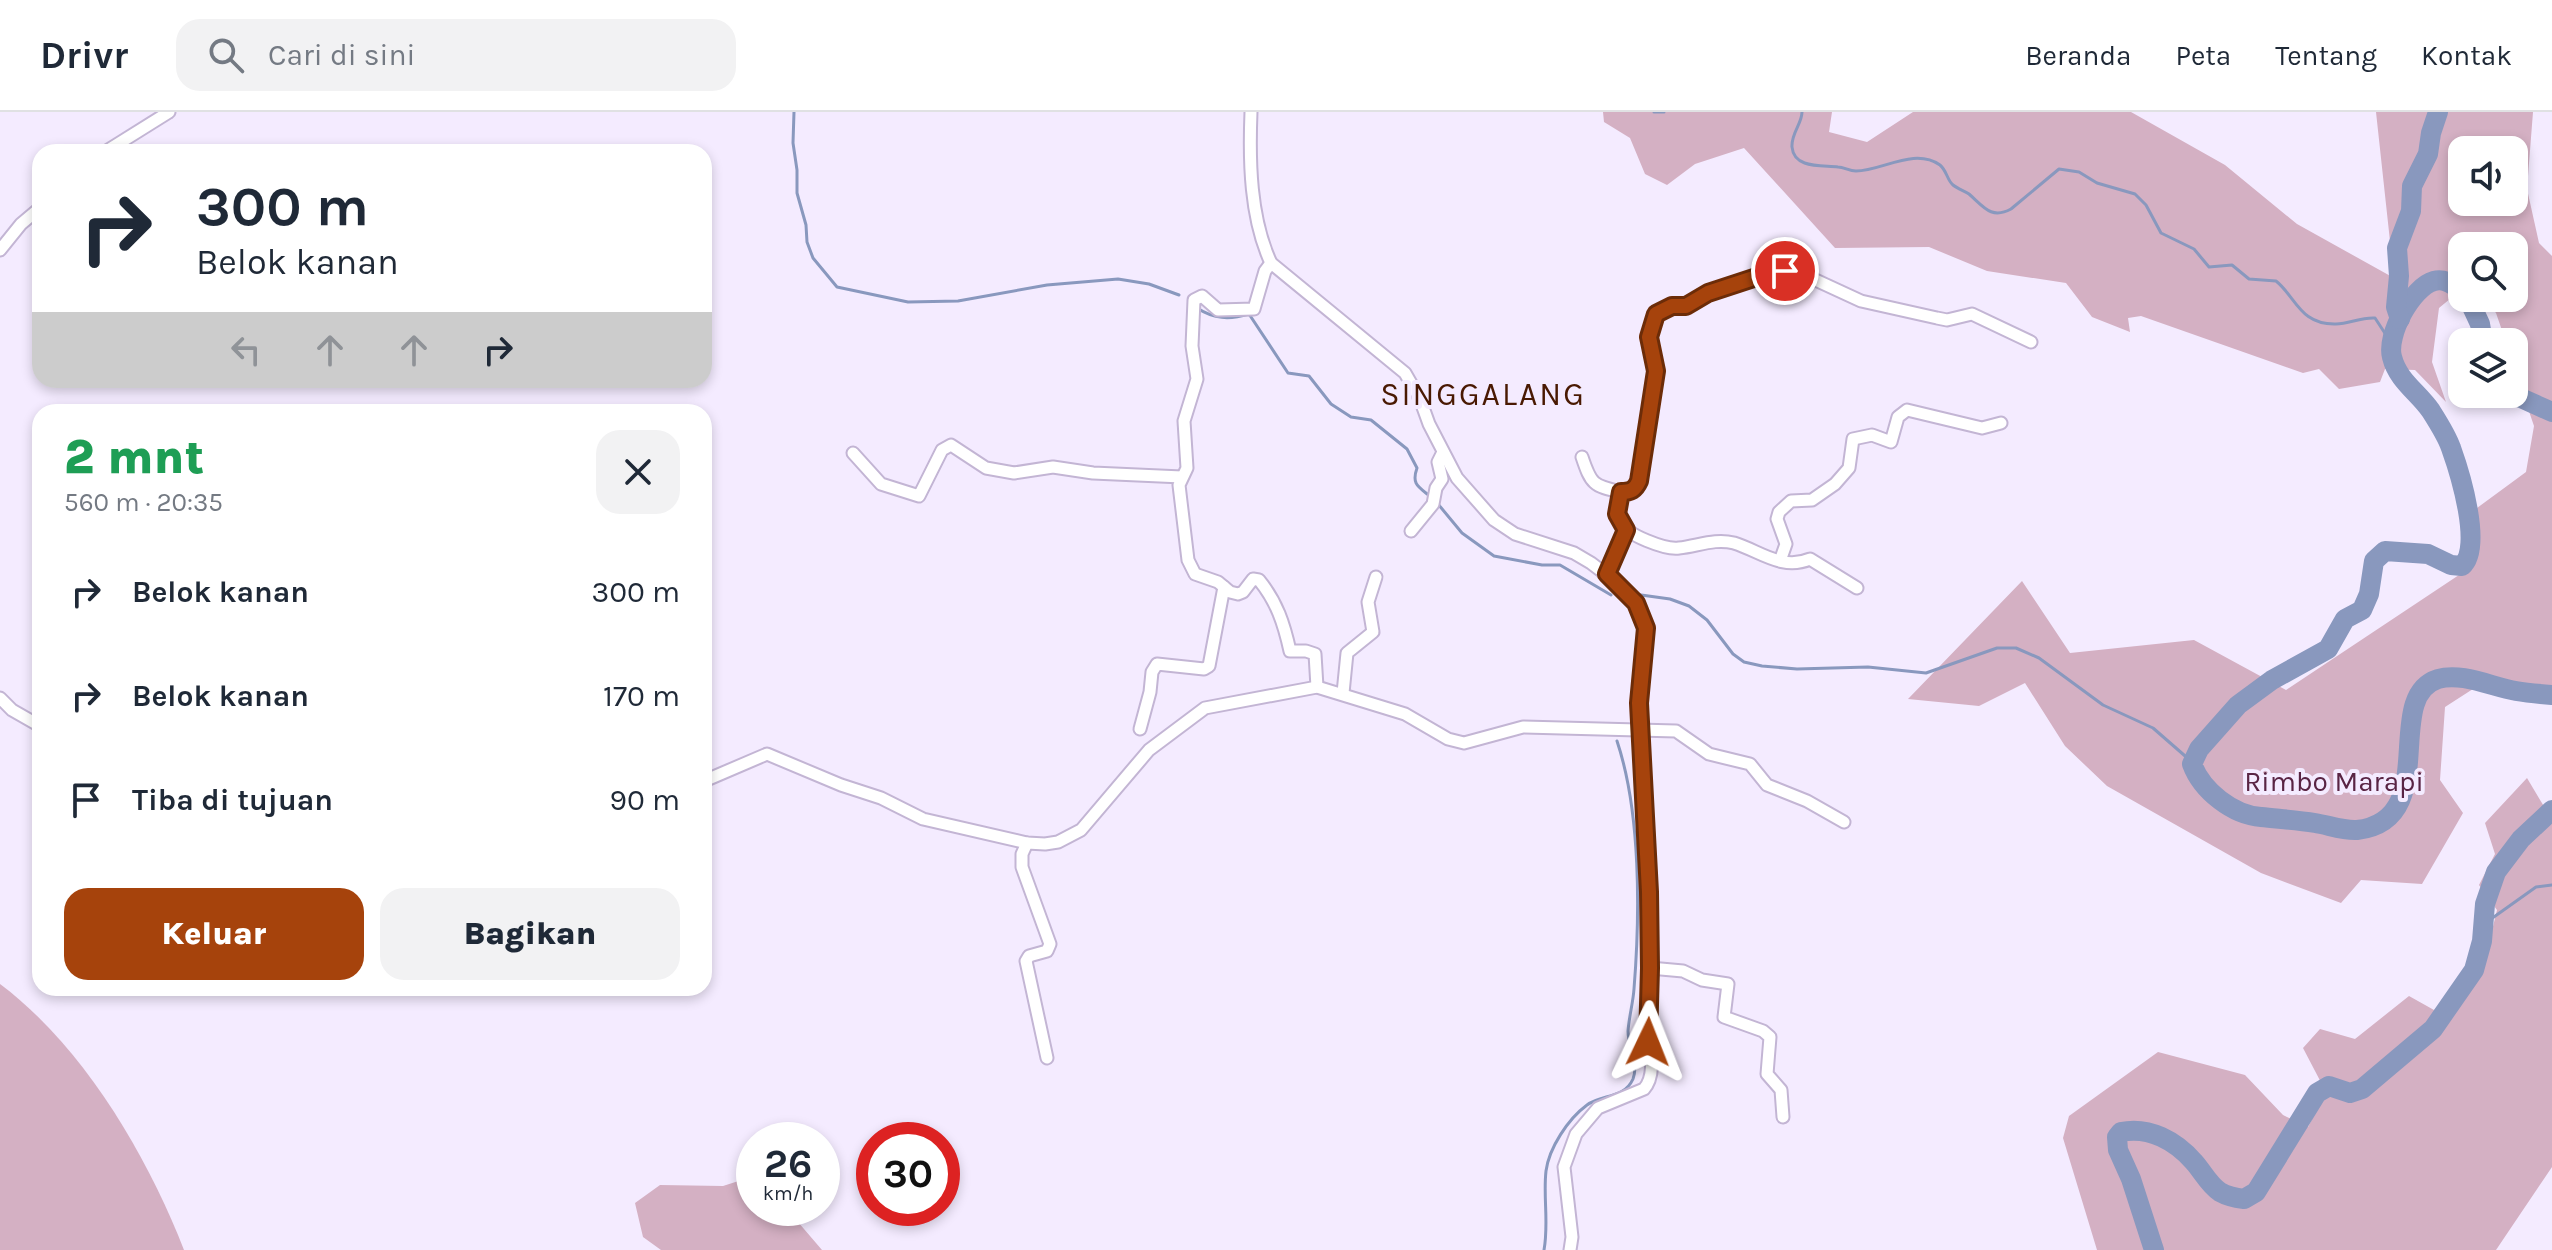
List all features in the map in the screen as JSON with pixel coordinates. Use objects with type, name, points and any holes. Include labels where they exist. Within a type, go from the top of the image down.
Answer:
[{"type":"street","points":[[118,144],[169,112]]},
{"type":"street","points":[[1251,112],[1256,217],[1262,244],[1271,263],[1405,373],[1443,452],[1471,497],[1494,520],[1515,534],[1574,553],[1607,574],[1636,603],[1644,618],[1646,628],[1639,730],[1650,968],[1650,1080],[1644,1089],[1598,1108],[1576,1134],[1564,1167],[1572,1237],[1570,1250]]},
{"type":"street","points":[[0,250],[32,215]]},
{"type":"street","points":[[1271,263],[1265,271],[1256,306],[1252,310],[1218,310],[1202,296],[1194,300],[1192,346],[1197,379],[1184,421],[1187,468],[1179,485],[1190,565],[1197,576],[1218,582],[1238,594],[1253,579],[1259,580],[1275,600],[1288,635],[1290,651],[1306,651],[1316,656],[1317,687]]},
{"type":"street","points":[[1582,457],[1597,486],[1621,492],[1636,488],[1656,371],[1650,350],[1650,325],[1656,314],[1672,306],[1686,306],[1708,293],[1775,271],[1809,277],[1861,301],[1947,320],[1972,314],[2031,342]]},
{"type":"street","points":[[1780,561],[1786,544],[1777,519],[1779,512],[1791,501],[1812,500],[1835,484],[1849,468],[1855,438],[1872,435],[1891,442],[1898,417],[1907,410],[1982,428],[2001,423]]},
{"type":"street","points":[[853,453],[881,484],[919,496],[942,450],[951,445],[986,468],[1014,473],[1053,467],[1093,473],[1182,477]]},
{"type":"street","points":[[1411,531],[1433,504],[1435,490],[1442,479],[1438,462],[1443,452]]},
{"type":"street","points":[[1621,492],[1617,514],[1626,530],[1676,549],[1703,542],[1735,544],[1780,561],[1814,560],[1857,588]]},
{"type":"street","points":[[1607,574],[1626,530]]},
{"type":"street","points":[[1343,693],[1347,653],[1373,632],[1367,604],[1376,577]]},
{"type":"street","points":[[1140,729],[1152,672],[1157,664],[1204,669],[1209,666],[1224,587]]},
{"type":"street","points":[[712,778],[767,754],[881,798],[923,819],[1027,843],[1045,844],[1058,842],[1081,830],[1149,750],[1205,708],[1317,687],[1411,716],[1448,739],[1464,743],[1523,727],[1680,732],[1709,754],[1750,764],[1767,785],[1807,801],[1844,822]]},
{"type":"street","points":[[0,698],[12,710],[32,721]]},
{"type":"street","points":[[1027,843],[1022,854],[1022,867],[1050,944],[1047,951],[1029,956],[1026,961],[1047,1058]]},
{"type":"street","points":[[1650,968],[1683,971],[1702,980],[1728,984],[1724,1017],[1763,1031],[1770,1037],[1767,1074],[1781,1090],[1783,1117]]},
{"type":"green space","name":"Rimbo Marapi","points":[[1603,112],[1832,112],[1829,132],[1867,142],[1913,112],[2131,112],[2225,165],[2297,224],[2394,278],[2376,112],[2533,112],[2528,176],[2528,136],[2448,136],[2448,216],[2528,216],[2528,194],[2539,243],[2552,256],[2552,696],[2490,678],[2445,707],[2440,780],[2463,813],[2422,884],[2361,880],[2341,903],[2261,873],[2107,786],[2065,746],[2025,683],[1979,706],[1908,699],[2022,581],[2070,653],[2194,640],[2286,690],[2474,565],[2477,508],[2526,472],[2534,426],[2528,408],[2528,328],[2501,328],[2495,312],[2528,312],[2528,232],[2448,232],[2448,301],[2439,308],[2432,362],[2446,402],[2415,370],[2385,369],[2380,382],[2339,389],[2319,369],[2303,373],[2141,316],[2128,318],[2130,332],[2092,317],[2066,283],[1987,271],[1929,247],[1835,248],[1744,148],[1695,164],[1667,185],[1645,174],[1630,138],[1604,122]]},
{"type":"green space","name":"Rimbo Marapi","points":[[2527,778],[2552,820],[2552,1167],[2496,1250],[2097,1250],[2063,1138],[2069,1116],[2158,1052],[2245,1075],[2283,1115],[2308,1127],[2326,1092],[2303,1048],[2320,1029],[2355,1039],[2409,996],[2434,1010],[2483,968],[2497,910],[2479,885],[2495,854],[2485,823]]},
{"type":"green space","points":[[0,984],[59,1038],[85,1070],[131,1140],[184,1250],[0,1250]]},
{"type":"green space","points":[[736,1182],[736,1226],[801,1226],[822,1250],[661,1250],[643,1237],[635,1203],[660,1185],[723,1186]]},
{"type":"waterway","points":[[794,112],[797,193],[806,225],[807,242],[813,258],[837,287],[908,302],[958,301],[1047,285],[1118,279],[1149,284],[1179,295]]},
{"type":"waterway","points":[[1654,112],[1664,112]]},
{"type":"waterway","points":[[1802,112],[1792,147],[1794,154],[1803,162],[1856,171],[1909,159],[1930,160],[1942,167],[1953,185],[1988,210],[1998,213],[2011,209],[2059,169],[2079,172],[2097,183],[2135,194],[2146,205],[2161,233],[2194,249],[2209,267],[2232,265],[2249,279],[2276,281],[2314,320],[2341,324],[2375,318],[2390,341]]},
{"type":"waterway","points":[[2400,319],[2396,307],[2399,276],[2397,248],[2411,211],[2412,186],[2428,154],[2438,112]]},
{"type":"waterway","points":[[2448,283],[2434,281],[2417,292],[2402,313],[2391,348],[2399,373],[2431,411],[2451,448],[2468,510],[2468,557],[2462,566],[2451,565],[2428,554],[2385,551],[2374,561],[2369,594],[2362,610],[2345,619],[2328,649],[2272,680],[2238,705],[2199,749],[2192,764],[2211,792],[2240,812],[2357,830],[2383,821],[2398,805],[2405,783],[2413,709],[2422,690],[2438,679],[2457,677],[2516,691],[2552,695]]},
{"type":"waterway","points":[[1197,308],[1222,317],[1249,314],[1288,373],[1309,376],[1331,404],[1351,417],[1371,420],[1407,449],[1417,468],[1416,482],[1431,497]]},
{"type":"waterway","points":[[2474,312],[2481,328]]},
{"type":"waterway","points":[[2528,401],[2552,412]]},
{"type":"waterway","points":[[1438,504],[1462,533],[1494,556],[1542,565],[1560,565],[1611,595]]},
{"type":"waterway","points":[[1634,594],[1670,599],[1689,606],[1707,620],[1733,654],[1744,662],[1762,666],[1797,669],[1868,667],[1926,673],[1997,648],[2016,648],[2039,658],[2103,705],[2153,728],[2192,762]]},
{"type":"waterway","points":[[1544,1250],[1546,1171],[1555,1144],[1580,1111],[1593,1102],[1624,1090],[1635,1073],[1628,1031],[1636,960],[1637,864],[1631,800],[1617,741]]},
{"type":"waterway","points":[[2154,1250],[2131,1179],[2118,1150],[2117,1137],[2121,1132],[2152,1133],[2170,1142],[2187,1154],[2213,1186],[2223,1193],[2244,1199],[2256,1192],[2317,1093],[2329,1086],[2350,1093],[2362,1089],[2433,1029],[2474,970],[2482,941],[2485,904],[2496,872],[2521,839],[2552,810]]},
{"type":"waterway","points":[[2484,924],[2536,887],[2552,885]]},
{"type":"district","name":"SINGGALANG","points":[[1483,394]]},
{"type":"route","points":[[1648,1042],[1649,892],[1639,730],[1646,628],[1636,603],[1607,574],[1626,530],[1617,514],[1621,492],[1630,492],[1639,481],[1656,371],[1650,350],[1650,325],[1656,314],[1672,306],[1686,306],[1708,293],[1775,271],[1785,271]]}]
